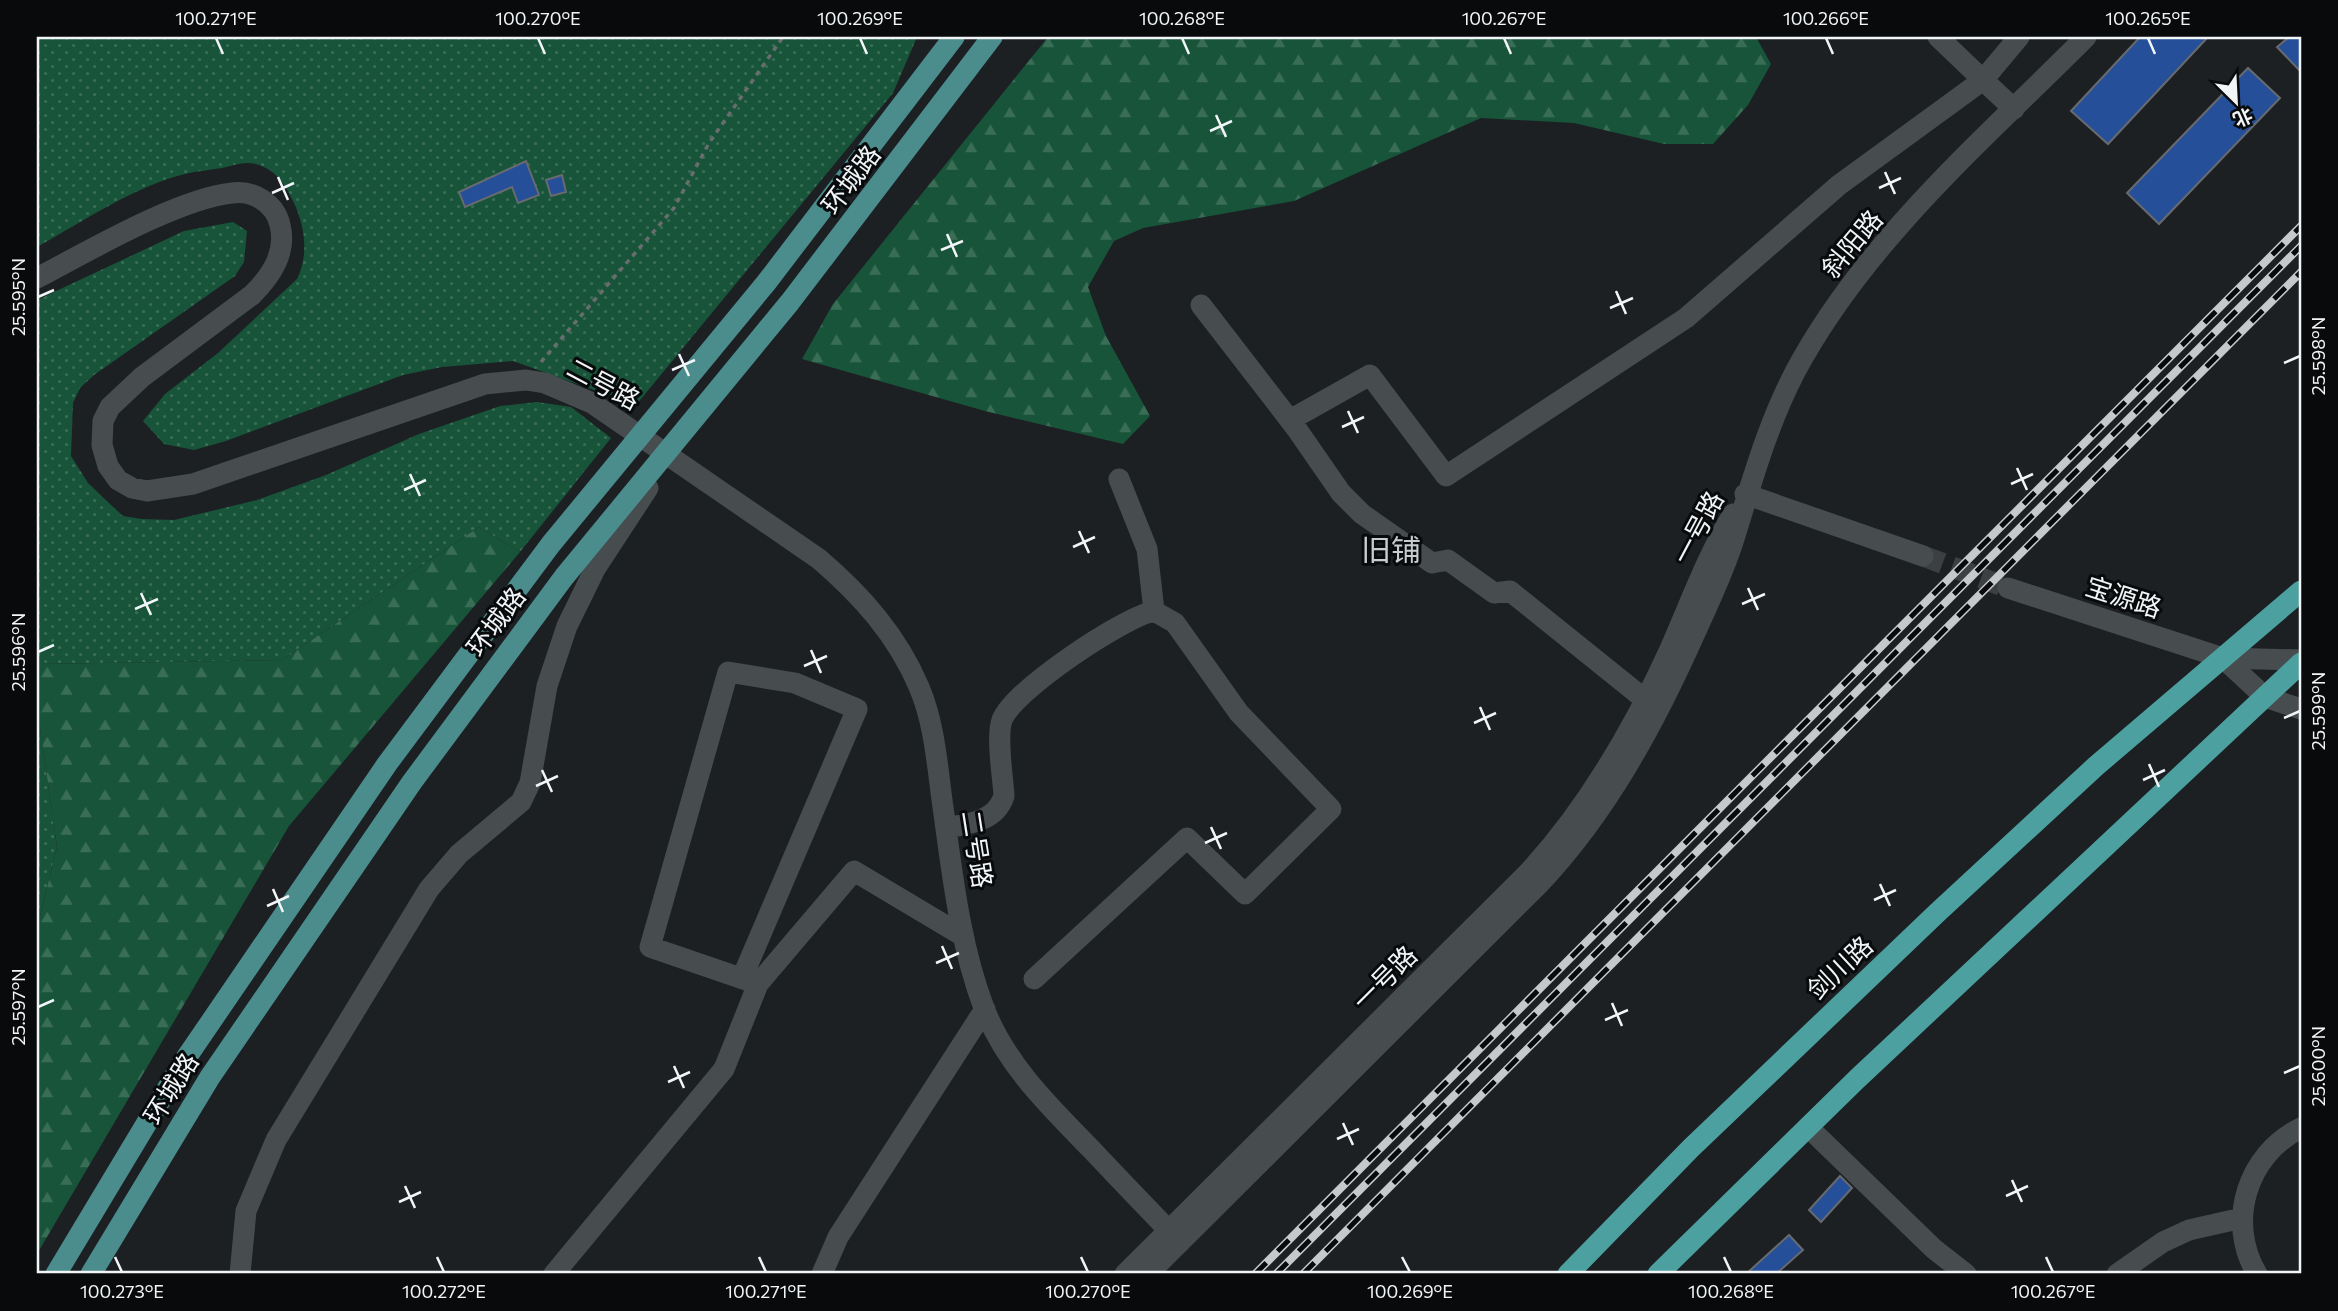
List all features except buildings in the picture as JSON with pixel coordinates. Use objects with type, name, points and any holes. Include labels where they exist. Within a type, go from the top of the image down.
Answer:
[{"type":"highway","name":"剑川路","points":[[1568,1274],[1691,1148],[1938,912],[2096,766],[2301,591]]},
{"type":"highway","points":[[1658,1274],[1808,1127],[2301,662]]},
{"type":"main road","name":"环城路","points":[[56,1274],[150,1113],[224,999],[328,846],[446,682],[551,544],[766,283],[954,37]]},
{"type":"main road","name":"环城路","points":[[91,1274],[170,1141],[250,1016],[471,700],[598,535],[798,292],[992,37]]},
{"type":"street","points":[[1938,37],[2014,109]]},
{"type":"street","points":[[1290,420],[1370,375],[1446,476],[1686,318],[1839,185],[1983,80],[2019,37]]},
{"type":"street","name":"斜阳路","points":[[1745,495],[1760,449],[1788,386],[1846,292],[1902,225],[2086,37]]},
{"type":"street","name":"二号路","points":[[37,278],[110,240],[216,196],[246,193],[258,197],[275,212],[282,235],[281,249],[267,280],[252,295],[142,377],[121,395],[106,413],[102,434],[104,456],[113,474],[132,488],[147,491],[193,484],[280,456],[434,399],[485,384],[532,381],[563,389],[592,403],[819,559],[850,584],[880,620],[905,657],[924,699],[935,747],[963,936],[985,1009],[1002,1046],[1020,1072],[1175,1236]]},
{"type":"street","points":[[1202,305],[1290,420],[1341,493],[1362,514],[1432,563],[1448,560],[1494,593],[1510,591],[1652,705]]},
{"type":"street","points":[[240,1274],[246,1211],[276,1140],[429,889],[459,854],[521,802],[530,783],[547,686],[575,608],[616,534],[673,457]]},
{"type":"street","points":[[1118,479],[1147,549],[1154,611]]},
{"type":"street","points":[[1745,495],[1923,556]]},
{"type":"street","name":"一号路","points":[[1125,1274],[1175,1236],[1551,872],[1600,808],[1731,547],[1745,495]]},
{"type":"street","name":"宝源路","points":[[2008,588],[2223,658]]},
{"type":"street","points":[[946,828],[970,824],[995,814],[1001,806],[1004,796],[1000,727],[1011,707],[1031,687],[1111,630],[1141,614],[1154,611],[1175,623],[1239,713],[1331,809],[1245,894],[1187,838],[1034,979]]},
{"type":"street","points":[[2223,658],[2301,662]]},
{"type":"street","points":[[2223,658],[2265,697],[2301,709]]},
{"type":"street","points":[[554,1274],[724,1069],[750,981],[857,709],[796,683],[728,671],[650,947],[750,981]]},
{"type":"street","points":[[750,981],[854,871],[963,936]]},
{"type":"street","points":[[822,1274],[838,1237],[985,1009]]},
{"type":"street","points":[[1808,1127],[1934,1249],[1966,1274]]},
{"type":"street","points":[[2257,1274],[2245,1248],[2243,1203],[2258,1167],[2273,1147],[2301,1128]]},
{"type":"street","points":[[2117,1274],[2163,1242],[2181,1234],[2242,1218]]},
{"type":"street","name":"一号路","points":[[1148,1274],[1175,1236]]},
{"type":"path","points":[[532,381],[542,358],[674,208],[709,144],[783,37]]},
{"type":"green space","points":[[37,37],[917,37],[893,93],[636,405],[513,361],[442,367],[403,375],[226,441],[194,450],[164,444],[143,421],[165,394],[218,353],[297,279],[304,251],[298,212],[288,191],[276,175],[259,165],[241,164],[185,174],[147,187],[37,247]]},
{"type":"green space","points":[[1048,37],[1756,37],[1771,64],[1748,105],[1713,144],[1664,144],[1574,123],[1481,118],[1294,201],[1143,228],[1114,241],[1088,287],[1106,336],[1150,416],[1123,444],[985,411],[802,359],[833,304]]},
{"type":"green space","points":[[233,222],[247,231],[244,262],[235,276],[94,375],[80,388],[73,403],[71,456],[88,483],[123,516],[174,520],[257,500],[326,475],[419,434],[500,406],[537,402],[571,407],[611,438],[520,552],[479,527],[282,660],[37,664],[37,300],[184,231]]},
{"type":"green space","points":[[479,527],[520,552],[289,826],[37,1254],[37,928],[57,847],[37,707],[37,664],[282,660]]},
{"type":"green space","points":[[37,707],[57,847],[37,928]]},
{"type":"tunnel","points":[[1923,556],[2008,588]]},
{"type":"railway","points":[[1255,1274],[2301,226]]},
{"type":"railway","points":[[1276,1274],[2301,246]]},
{"type":"railway","points":[[1303,1274],[2301,272]]},
{"type":"district","name":"旧铺","points":[[1391,548]]}]
